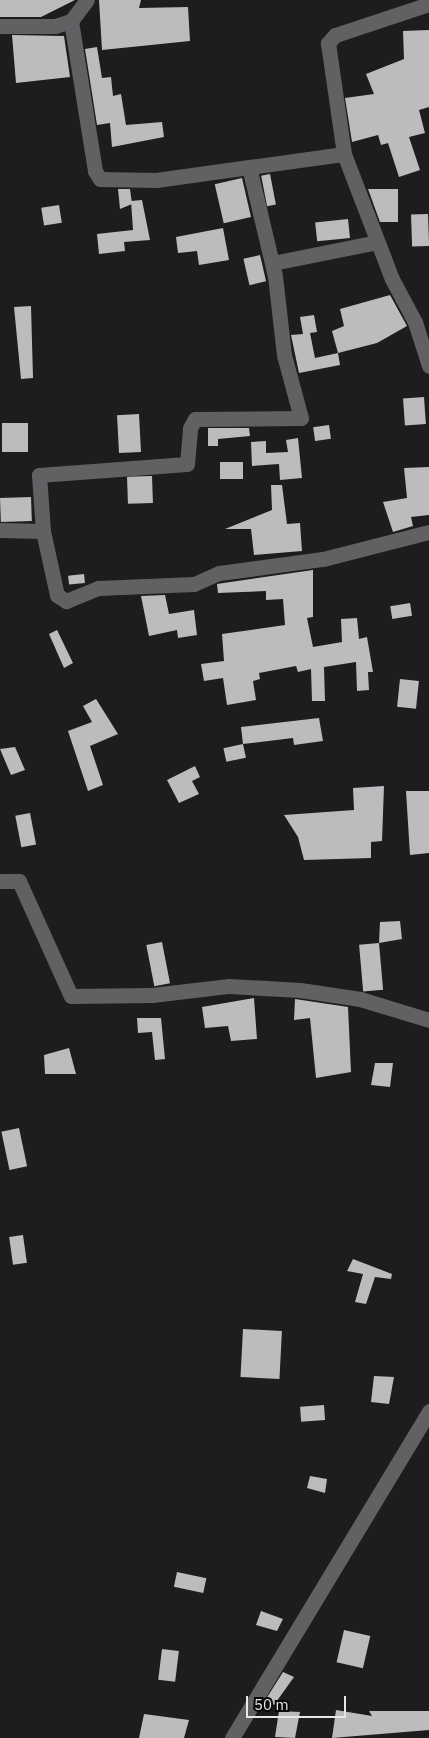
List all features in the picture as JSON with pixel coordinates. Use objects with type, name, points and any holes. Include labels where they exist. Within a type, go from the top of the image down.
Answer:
[{"type":"street","points":[[0,26],[55,26],[71,21],[87,0]]},
{"type":"street","points":[[429,4],[330,38],[344,154],[376,242],[416,322],[429,366]]},
{"type":"street","points":[[71,21],[94,171],[100,178],[156,180],[344,154]]},
{"type":"street","points":[[249,167],[273,263],[280,337],[301,418],[195,418],[187,464],[39,475],[44,531],[57,595],[66,602],[98,588],[194,584],[219,573],[324,559],[429,532]]},
{"type":"street","points":[[273,263],[376,242]]},
{"type":"street","points":[[0,530],[44,531]]},
{"type":"street","points":[[0,881],[19,881],[71,996],[152,995],[229,986],[300,990],[360,999],[429,1020]]},
{"type":"street","points":[[232,1738],[429,1412]]},
{"type":"building","points":[[0,0],[75,0],[41,17],[0,17]]},
{"type":"building","points":[[99,0],[141,0],[139,8],[188,7],[190,41],[102,50]]},
{"type":"building","points":[[429,30],[429,107],[419,110],[425,133],[409,137],[420,170],[399,177],[388,143],[381,145],[378,135],[352,142],[345,98],[374,94],[366,74],[404,59],[403,31]]},
{"type":"building","points":[[12,35],[64,36],[70,77],[16,83]]},
{"type":"building","points":[[97,47],[102,78],[111,77],[113,96],[121,94],[126,125],[162,122],[164,137],[112,147],[110,123],[97,125],[85,49]]},
{"type":"building","points":[[270,174],[276,204],[267,206],[261,176]]},
{"type":"building","points":[[242,178],[251,217],[224,223],[215,184]]},
{"type":"building","points":[[118,189],[130,189],[132,204],[120,209]]},
{"type":"building","points":[[368,189],[398,189],[398,222],[380,222]]},
{"type":"building","points":[[142,200],[150,240],[124,242],[125,251],[99,254],[97,234],[133,230],[131,201]]},
{"type":"building","points":[[59,205],[62,223],[44,226],[41,208]]},
{"type":"building","points":[[428,214],[429,246],[412,247],[411,215]]},
{"type":"building","points":[[348,219],[350,238],[317,241],[315,222]]},
{"type":"building","points":[[223,228],[229,260],[199,265],[197,251],[178,253],[176,237]]},
{"type":"building","points":[[260,255],[266,281],[250,285],[243,259]]},
{"type":"building","points":[[390,295],[407,326],[377,343],[338,353],[332,331],[344,326],[340,309]]},
{"type":"building","points":[[31,306],[33,378],[21,379],[14,307]]},
{"type":"building","points":[[314,315],[317,332],[310,333],[315,358],[338,353],[340,365],[299,373],[291,335],[303,334],[300,317]]},
{"type":"building","points":[[424,397],[426,424],[405,425],[403,398]]},
{"type":"building","points":[[139,414],[141,452],[119,453],[117,415]]},
{"type":"building","points":[[2,423],[28,423],[28,452],[2,452]]},
{"type":"building","points":[[329,425],[331,439],[315,441],[313,427]]},
{"type":"building","points":[[208,428],[249,428],[250,436],[218,439],[218,446],[208,446]]},
{"type":"building","points":[[298,438],[302,478],[280,480],[279,464],[252,466],[251,442],[266,441],[266,453],[288,452],[286,440]]},
{"type":"building","points":[[220,462],[243,462],[243,479],[220,479]]},
{"type":"building","points":[[429,467],[429,515],[411,517],[413,526],[393,532],[383,502],[407,498],[404,468]]},
{"type":"building","points":[[152,476],[153,503],[128,504],[127,477]]},
{"type":"building","points":[[271,485],[282,485],[287,524],[300,523],[302,551],[254,555],[251,529],[225,529],[272,510]]},
{"type":"building","points":[[31,497],[32,521],[1,522],[0,498]]},
{"type":"building","points":[[313,570],[313,617],[307,618],[313,647],[342,642],[341,619],[357,618],[359,639],[367,637],[373,672],[368,672],[369,690],[357,691],[356,662],[324,667],[325,701],[312,701],[311,669],[298,672],[296,666],[259,673],[260,679],[253,681],[256,700],[227,705],[223,678],[204,681],[201,664],[224,661],[222,634],[285,625],[283,599],[266,600],[266,591],[218,593],[217,584]]},
{"type":"building","points":[[84,574],[85,583],[69,585],[68,576]]},
{"type":"building","points":[[165,595],[169,614],[194,610],[197,635],[178,638],[177,630],[149,636],[141,596]]},
{"type":"building","points":[[410,603],[412,616],[392,619],[390,606]]},
{"type":"building","points":[[57,630],[73,663],[64,668],[49,634]]},
{"type":"building","points":[[400,679],[419,681],[416,709],[397,707]]},
{"type":"building","points":[[96,699],[118,734],[90,746],[103,785],[88,791],[68,731],[92,722],[83,706]]},
{"type":"building","points":[[319,718],[323,741],[294,745],[293,738],[243,744],[241,727]]},
{"type":"building","points":[[243,744],[246,758],[226,762],[223,748]]},
{"type":"building","points":[[15,747],[25,770],[11,775],[0,749]]},
{"type":"building","points":[[195,766],[200,777],[192,781],[199,794],[179,803],[167,780]]},
{"type":"building","points":[[384,786],[382,841],[371,842],[371,858],[304,860],[298,837],[284,815],[354,810],[353,788]]},
{"type":"building","points":[[406,791],[429,791],[429,853],[410,855]]},
{"type":"building","points":[[30,813],[36,844],[21,847],[15,816]]},
{"type":"building","points":[[400,921],[402,939],[379,943],[380,922]]},
{"type":"building","points":[[162,942],[170,983],[154,986],[146,945]]},
{"type":"building","points":[[379,943],[383,990],[363,992],[359,945]]},
{"type":"building","points":[[254,998],[257,1039],[231,1041],[228,1026],[205,1028],[202,1007]]},
{"type":"building","points":[[295,999],[348,1007],[351,1072],[316,1078],[310,1018],[294,1020]]},
{"type":"building","points":[[137,1018],[161,1018],[165,1059],[155,1060],[152,1032],[138,1033]]},
{"type":"building","points":[[69,1048],[76,1074],[45,1074],[44,1055]]},
{"type":"building","points":[[375,1063],[393,1063],[390,1087],[371,1085]]},
{"type":"building","points":[[19,1128],[27,1166],[10,1170],[1,1132]]},
{"type":"building","points":[[23,1235],[27,1263],[13,1265],[9,1237]]},
{"type":"building","points":[[353,1259],[392,1274],[391,1279],[375,1277],[366,1304],[355,1302],[363,1274],[347,1271]]},
{"type":"building","points":[[243,1329],[282,1331],[279,1379],[240,1377]]},
{"type":"building","points":[[374,1376],[394,1377],[389,1404],[371,1402]]},
{"type":"building","points":[[324,1405],[325,1420],[301,1422],[300,1407]]},
{"type":"building","points":[[310,1476],[327,1479],[325,1493],[307,1488]]},
{"type":"building","points":[[177,1572],[206,1578],[203,1593],[174,1587]]},
{"type":"building","points":[[261,1611],[283,1619],[277,1631],[256,1625]]},
{"type":"building","points":[[344,1630],[370,1636],[363,1668],[337,1662]]},
{"type":"building","points":[[162,1649],[179,1651],[175,1682],[158,1680]]},
{"type":"building","points":[[283,1672],[294,1677],[274,1705],[266,1699]]},
{"type":"building","points":[[336,1710],[372,1716],[369,1711],[429,1711],[429,1730],[332,1738]]},
{"type":"building","points":[[279,1711],[300,1712],[295,1738],[275,1737]]},
{"type":"building","points":[[144,1714],[189,1720],[184,1738],[139,1738]]}]
